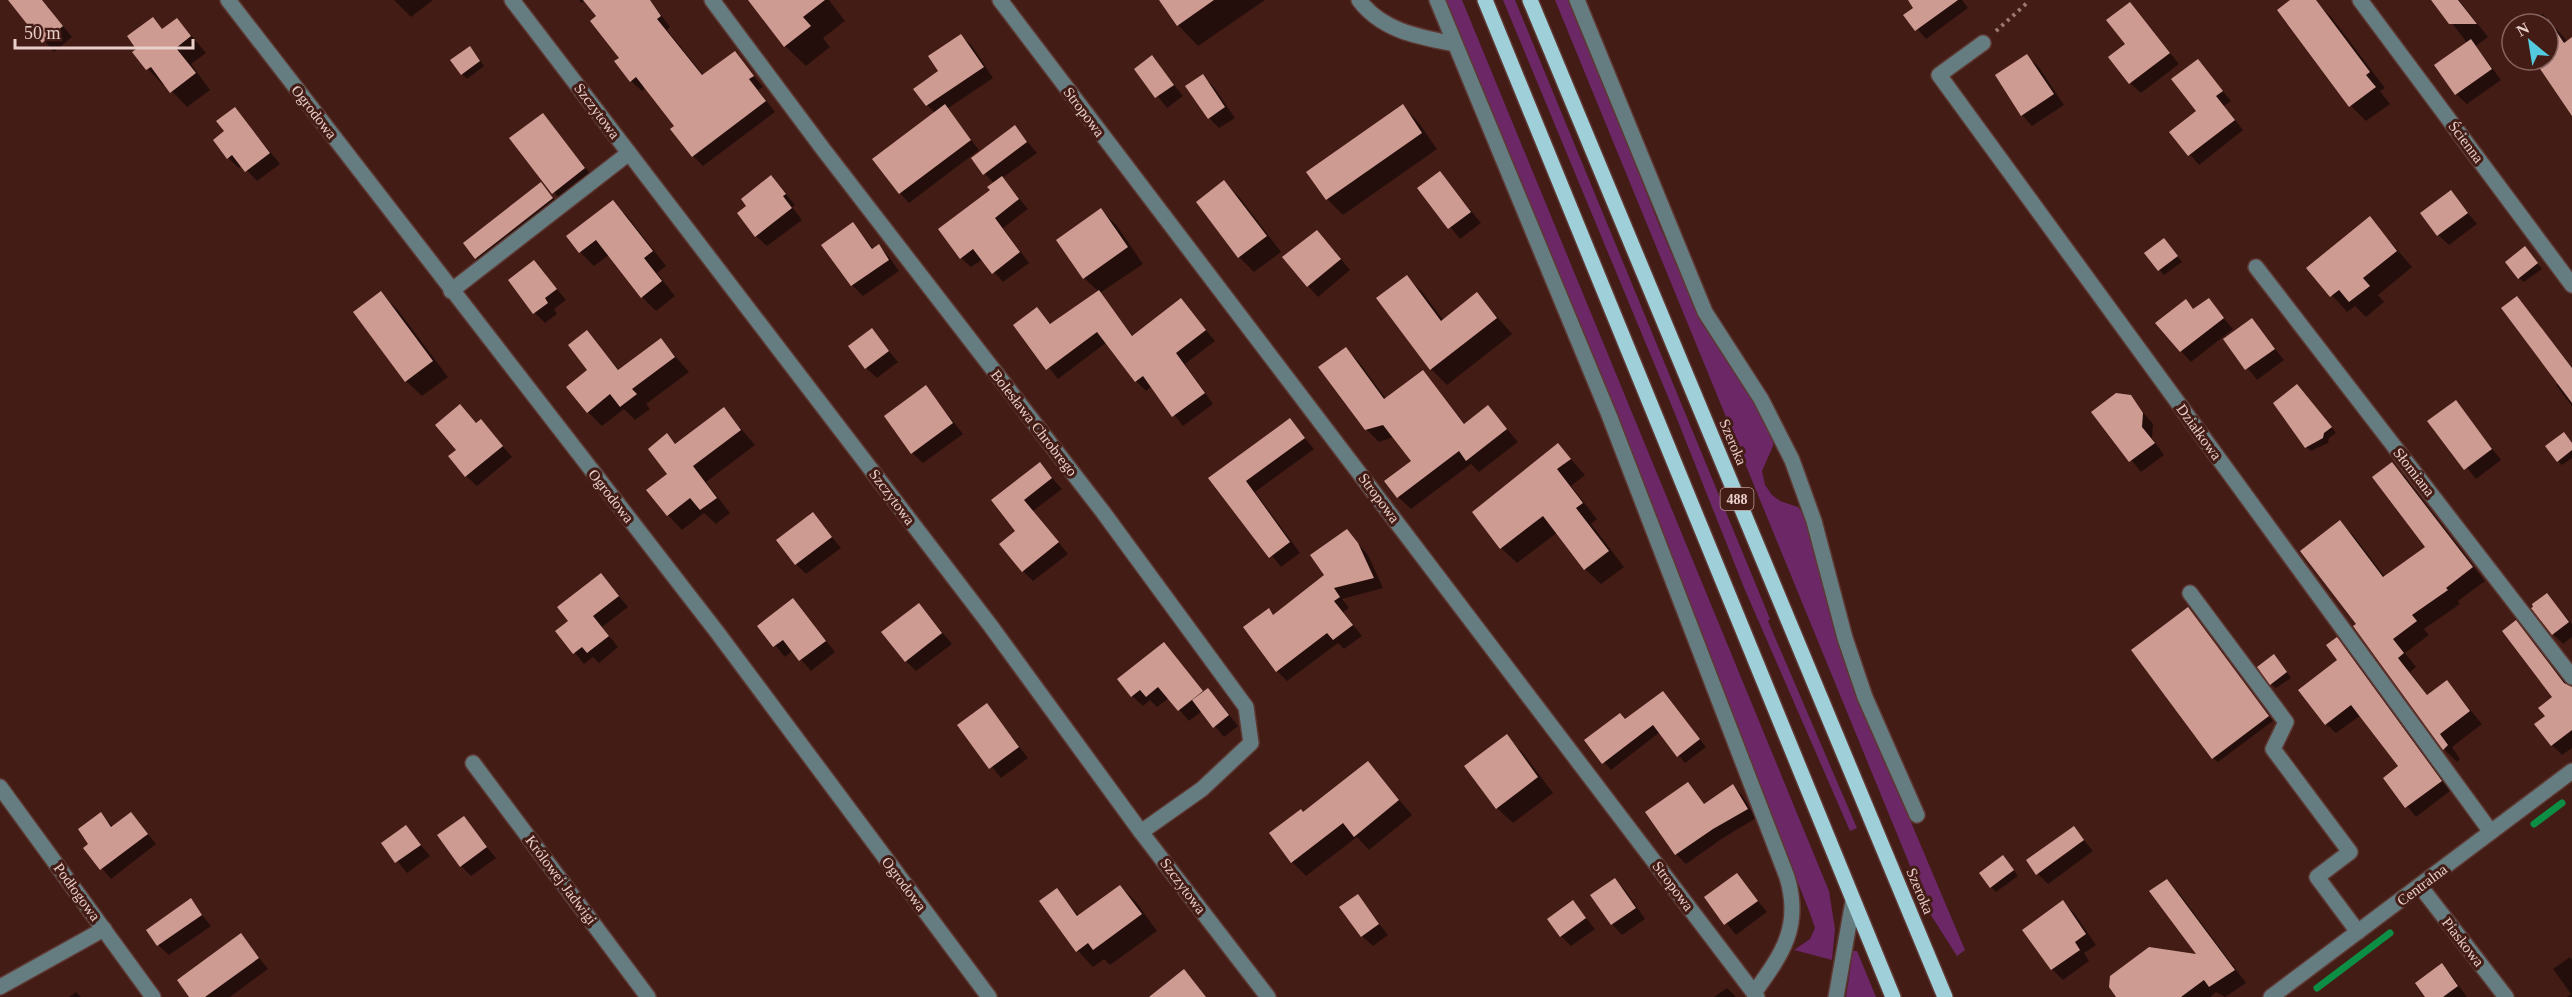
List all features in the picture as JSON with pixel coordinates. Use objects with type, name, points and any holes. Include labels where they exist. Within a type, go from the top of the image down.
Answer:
[{"type":"main road","points":[[1485,0],[1893,997]]},
{"type":"main road","name":"Szeroka","points":[[1530,0],[1945,997]]},
{"type":"street","name":"Ogrodowa","points":[[228,0],[717,632],[989,997]]},
{"type":"street","name":"Szczytowa","points":[[512,0],[990,625],[1141,831],[1268,997]]},
{"type":"street","name":"Bolesława Chrobrego","points":[[712,0],[823,149],[1103,512],[1246,707],[1251,743],[1202,789],[1141,831]]},
{"type":"street","name":"Stropowa","points":[[1000,0],[1755,995]]},
{"type":"street","points":[[1359,0],[1385,24],[1424,38],[1455,44]]},
{"type":"street","points":[[1437,0],[1609,416],[1787,877],[1794,906],[1791,929],[1774,966],[1755,995]]},
{"type":"street","points":[[1577,0],[1704,312],[1761,399],[1792,460],[1814,521],[1845,638],[1865,697],[1917,815]]},
{"type":"street","name":"Ścienna","points":[[2360,0],[2572,285]]},
{"type":"street","name":"Działkowa","points":[[1983,43],[1939,75],[2491,832]]},
{"type":"street","points":[[451,291],[629,153]]},
{"type":"street","name":"Słomiana","points":[[2256,267],[2572,677]]},
{"type":"street","points":[[2190,594],[2286,722],[2273,749],[2350,852],[2317,877],[2358,932]]},
{"type":"street","name":"Królowej Jadwigi","points":[[473,763],[648,997]]},
{"type":"street","name":"Centralna","points":[[2271,997],[2572,771]]},
{"type":"street","name":"Podłogowa","points":[[0,787],[153,997]]},
{"type":"street","name":"Piaskowa","points":[[2420,886],[2506,997]]},
{"type":"street","points":[[1836,997],[1853,901]]},
{"type":"street","points":[[0,987],[104,929]]},
{"type":"path","points":[[1983,43],[2027,3],[2026,0]]},
{"type":"shaded area","points":[[1443,0],[1462,0],[1829,891],[1835,929],[1832,960],[1794,950],[1810,939],[1815,928],[1811,916],[1570,302]]},
{"type":"shaded area","points":[[1503,0],[1515,0],[1770,619],[1768,621],[1857,828],[1850,831],[1745,590],[1673,409]]},
{"type":"shaded area","points":[[1555,0],[1571,0],[1659,225],[1698,314],[1749,391],[1773,435],[1773,446],[1762,471],[1765,485],[1780,501],[1798,507],[1807,519],[1867,718],[1965,950],[1957,956],[1929,912]]},
{"type":"shaded area","points":[[1853,951],[1857,951],[1876,997],[1846,997]]},
{"type":"building","points":[[8,0],[42,0],[63,26],[42,43]]},
{"type":"building","points":[[583,0],[650,0],[661,16],[657,19],[702,75],[735,51],[754,76],[749,79],[766,101],[692,157],[670,129],[674,126],[636,77],[630,82],[614,61],[619,58],[590,21],[596,16]]},
{"type":"building","points":[[748,0],[825,0],[803,17],[811,26],[784,47]]},
{"type":"building","points":[[1159,0],[1214,0],[1177,26]]},
{"type":"building","points":[[1908,0],[1958,0],[1915,31],[1903,15],[1913,8]]},
{"type":"building","points":[[2290,0],[2316,0],[2370,72],[2366,75],[2376,87],[2349,107],[2277,10]]},
{"type":"building","points":[[2431,0],[2458,0],[2477,24],[2449,24]]},
{"type":"building","points":[[2130,2],[2170,53],[2129,84],[2108,57],[2125,44],[2106,20]]},
{"type":"building","points":[[153,17],[162,29],[177,18],[191,36],[176,48],[196,73],[170,93],[151,67],[146,70],[132,52],[136,49],[127,36]]},
{"type":"building","points":[[961,34],[984,67],[926,106],[913,89],[938,71],[928,56]]},
{"type":"building","points":[[2560,37],[2564,43],[2572,37],[2572,116],[2542,72],[2560,72]]},
{"type":"building","points":[[2471,39],[2492,69],[2455,95],[2434,65]]},
{"type":"building","points":[[470,46],[480,61],[461,75],[450,60]]},
{"type":"building","points":[[2027,54],[2054,94],[2021,116],[1995,75]]},
{"type":"building","points":[[1152,55],[1174,85],[1155,98],[1134,69]]},
{"type":"building","points":[[2198,59],[2223,91],[2216,96],[2235,120],[2188,156],[2169,132],[2196,111],[2171,79]]},
{"type":"building","points":[[1203,74],[1225,107],[1208,119],[1185,86]]},
{"type":"building","points":[[945,104],[971,140],[899,194],[872,159]]},
{"type":"building","points":[[1403,104],[1422,133],[1326,200],[1306,172]]},
{"type":"building","points":[[235,107],[270,153],[245,172],[232,155],[227,159],[213,140],[224,131],[216,121]]},
{"type":"building","points":[[543,113],[585,168],[552,194],[509,138]]},
{"type":"building","points":[[1015,125],[1027,142],[983,175],[971,158]]},
{"type":"building","points":[[1440,171],[1471,212],[1448,229],[1417,188]]},
{"type":"building","points":[[771,175],[786,194],[783,196],[792,208],[755,237],[737,213],[746,206],[741,199]]},
{"type":"building","points":[[1002,176],[1019,199],[995,218],[1020,252],[992,274],[973,249],[960,259],[938,229],[990,190],[987,187]]},
{"type":"building","points":[[1224,180],[1267,236],[1238,258],[1196,202]]},
{"type":"building","points":[[541,182],[553,198],[475,259],[463,243]]},
{"type":"building","points":[[2451,190],[2468,213],[2437,236],[2420,213]]},
{"type":"building","points":[[613,200],[653,251],[644,258],[662,281],[641,298],[596,240],[579,253],[566,236]]},
{"type":"building","points":[[1101,208],[1128,247],[1083,279],[1056,240]]},
{"type":"building","points":[[2370,216],[2397,251],[2363,278],[2370,286],[2349,302],[2339,290],[2330,297],[2306,268]]},
{"type":"building","points":[[853,222],[872,249],[879,244],[889,260],[851,286],[821,245]]},
{"type":"building","points":[[1317,230],[1341,259],[1307,287],[1282,257]]},
{"type":"building","points":[[2164,238],[2178,256],[2158,271],[2144,253]]},
{"type":"building","points":[[2525,246],[2538,263],[2518,279],[2505,262]]},
{"type":"building","points":[[534,260],[557,289],[545,298],[548,303],[533,314],[508,280]]},
{"type":"building","points":[[1407,275],[1441,321],[1477,292],[1497,318],[1430,370],[1376,298]]},
{"type":"building","points":[[1099,290],[1132,336],[1181,298],[1206,330],[1176,353],[1205,393],[1172,417],[1143,376],[1135,382],[1097,332],[1046,370],[1013,325],[1037,307],[1050,324]]},
{"type":"building","points":[[381,291],[433,361],[405,382],[353,312]]},
{"type":"building","points":[[2517,296],[2572,368],[2572,403],[2501,308]]},
{"type":"building","points":[[2209,298],[2224,318],[2180,352],[2155,323],[2186,299],[2193,309]]},
{"type":"building","points":[[2252,318],[2275,349],[2245,370],[2223,339]]},
{"type":"building","points":[[872,328],[889,351],[865,369],[848,346]]},
{"type":"building","points":[[587,330],[618,370],[661,338],[675,357],[632,389],[637,394],[620,407],[610,394],[587,413],[566,387],[587,370],[568,345]]},
{"type":"building","points":[[1346,347],[1384,399],[1423,370],[1464,424],[1488,405],[1507,429],[1466,461],[1459,451],[1397,498],[1384,481],[1411,461],[1383,425],[1365,430],[1318,367]]},
{"type":"building","points":[[2297,384],[2332,427],[2324,433],[2323,438],[2305,448],[2273,403]]},
{"type":"building","points":[[926,385],[953,423],[911,454],[884,416]]},
{"type":"building","points":[[2116,393],[2131,395],[2143,413],[2142,427],[2155,443],[2129,462],[2091,412]]},
{"type":"building","points":[[2456,400],[2492,449],[2464,470],[2427,421]]},
{"type":"building","points":[[460,404],[476,423],[481,419],[503,446],[465,477],[448,456],[456,450],[435,425]]},
{"type":"building","points":[[724,407],[741,430],[693,466],[717,498],[700,510],[690,498],[667,516],[646,490],[667,474],[648,449],[667,433],[675,444]]},
{"type":"building","points":[[1290,418],[1305,438],[1246,481],[1290,542],[1269,558],[1208,478]]},
{"type":"building","points":[[2564,432],[2572,443],[2572,450],[2557,462],[2545,446]]},
{"type":"building","points":[[1558,443],[1571,459],[1557,469],[1583,503],[1576,508],[1609,551],[1584,570],[1543,516],[1500,549],[1472,512]]},
{"type":"building","points":[[1040,462],[1052,478],[1024,500],[1059,542],[1022,572],[999,544],[1015,531],[991,500]]},
{"type":"building","points":[[2392,462],[2473,567],[2446,588],[2448,590],[2412,615],[2417,621],[2393,639],[2404,653],[2398,658],[2427,695],[2447,680],[2470,711],[2440,734],[2448,745],[2443,750],[2353,626],[2356,624],[2300,551],[2340,520],[2383,577],[2425,547],[2372,477]]},
{"type":"building","points":[[813,512],[832,537],[795,565],[776,540]]},
{"type":"building","points":[[1347,529],[1358,543],[1374,578],[1334,588],[1340,597],[1334,601],[1353,625],[1333,640],[1327,633],[1276,672],[1243,627],[1269,608],[1273,615],[1324,575],[1310,555]]},
{"type":"building","points":[[601,573],[619,596],[593,616],[609,636],[587,653],[582,647],[573,654],[555,631],[568,621],[557,607]]},
{"type":"building","points":[[2547,593],[2569,622],[2552,635],[2531,608],[2532,604]]},
{"type":"building","points":[[793,598],[826,641],[799,661],[783,640],[773,647],[757,626]]},
{"type":"building","points":[[919,603],[942,633],[905,662],[881,632]]},
{"type":"building","points":[[2188,607],[2269,716],[2212,759],[2131,650]]},
{"type":"building","points":[[2516,620],[2564,683],[2572,687],[2572,730],[2551,746],[2534,724],[2545,716],[2538,708],[2552,697],[2502,631]]},
{"type":"building","points":[[2337,637],[2442,781],[2405,808],[2383,778],[2398,766],[2351,705],[2325,725],[2298,690],[2337,660],[2326,645]]},
{"type":"building","points":[[1164,642],[1203,691],[1178,711],[1158,687],[1146,697],[1140,690],[1131,697],[1117,679]]},
{"type":"building","points":[[2274,654],[2287,672],[2270,685],[2257,667]]},
{"type":"building","points":[[1208,688],[1229,715],[1213,728],[1192,700]]},
{"type":"building","points":[[1663,691],[1700,739],[1677,757],[1653,725],[1602,764],[1584,740],[1620,713],[1625,719]]},
{"type":"building","points":[[987,703],[1019,747],[989,769],[957,725]]},
{"type":"building","points":[[1507,734],[1538,777],[1496,809],[1464,766]]},
{"type":"building","points":[[1368,761],[1399,800],[1354,837],[1343,823],[1291,863],[1269,833],[1301,809],[1303,812]]},
{"type":"building","points":[[1688,782],[1704,804],[1733,784],[1748,809],[1675,855],[1645,812]]},
{"type":"building","points":[[101,812],[111,827],[131,812],[148,834],[100,870],[83,848],[88,844],[78,829]]},
{"type":"building","points":[[464,816],[487,847],[460,867],[437,835]]},
{"type":"building","points":[[406,825],[421,845],[395,863],[381,843]]},
{"type":"building","points":[[2074,826],[2084,840],[2036,875],[2026,860]]},
{"type":"building","points":[[2003,855],[2014,870],[1990,888],[1979,873]]},
{"type":"building","points":[[1737,873],[1758,901],[1724,925],[1704,897]]},
{"type":"building","points":[[1615,878],[1636,908],[1611,925],[1590,895]]},
{"type":"building","points":[[2167,879],[2235,970],[2209,987],[2204,980],[2181,997],[2116,997],[2109,987],[2110,976],[2149,947],[2196,954],[2149,891]]},
{"type":"building","points":[[1120,885],[1142,914],[1093,950],[1088,943],[1076,952],[1039,901],[1057,888],[1077,916]]},
{"type":"building","points":[[1358,894],[1379,924],[1361,937],[1339,907]]},
{"type":"building","points":[[191,898],[202,915],[157,946],[146,930]]},
{"type":"building","points":[[1573,900],[1586,918],[1560,937],[1547,919]]},
{"type":"building","points":[[2063,900],[2086,934],[2075,942],[2080,950],[2051,970],[2022,930]]},
{"type":"building","points":[[241,933],[259,958],[205,997],[189,997],[177,980]]},
{"type":"building","points":[[2442,963],[2458,986],[2443,997],[2425,997],[2415,983]]},
{"type":"building","points":[[1184,969],[1206,997],[1149,997]]},
{"type":"waterway","points":[[2534,824],[2562,803]]},
{"type":"waterway","points":[[2317,988],[2390,933]]}]
